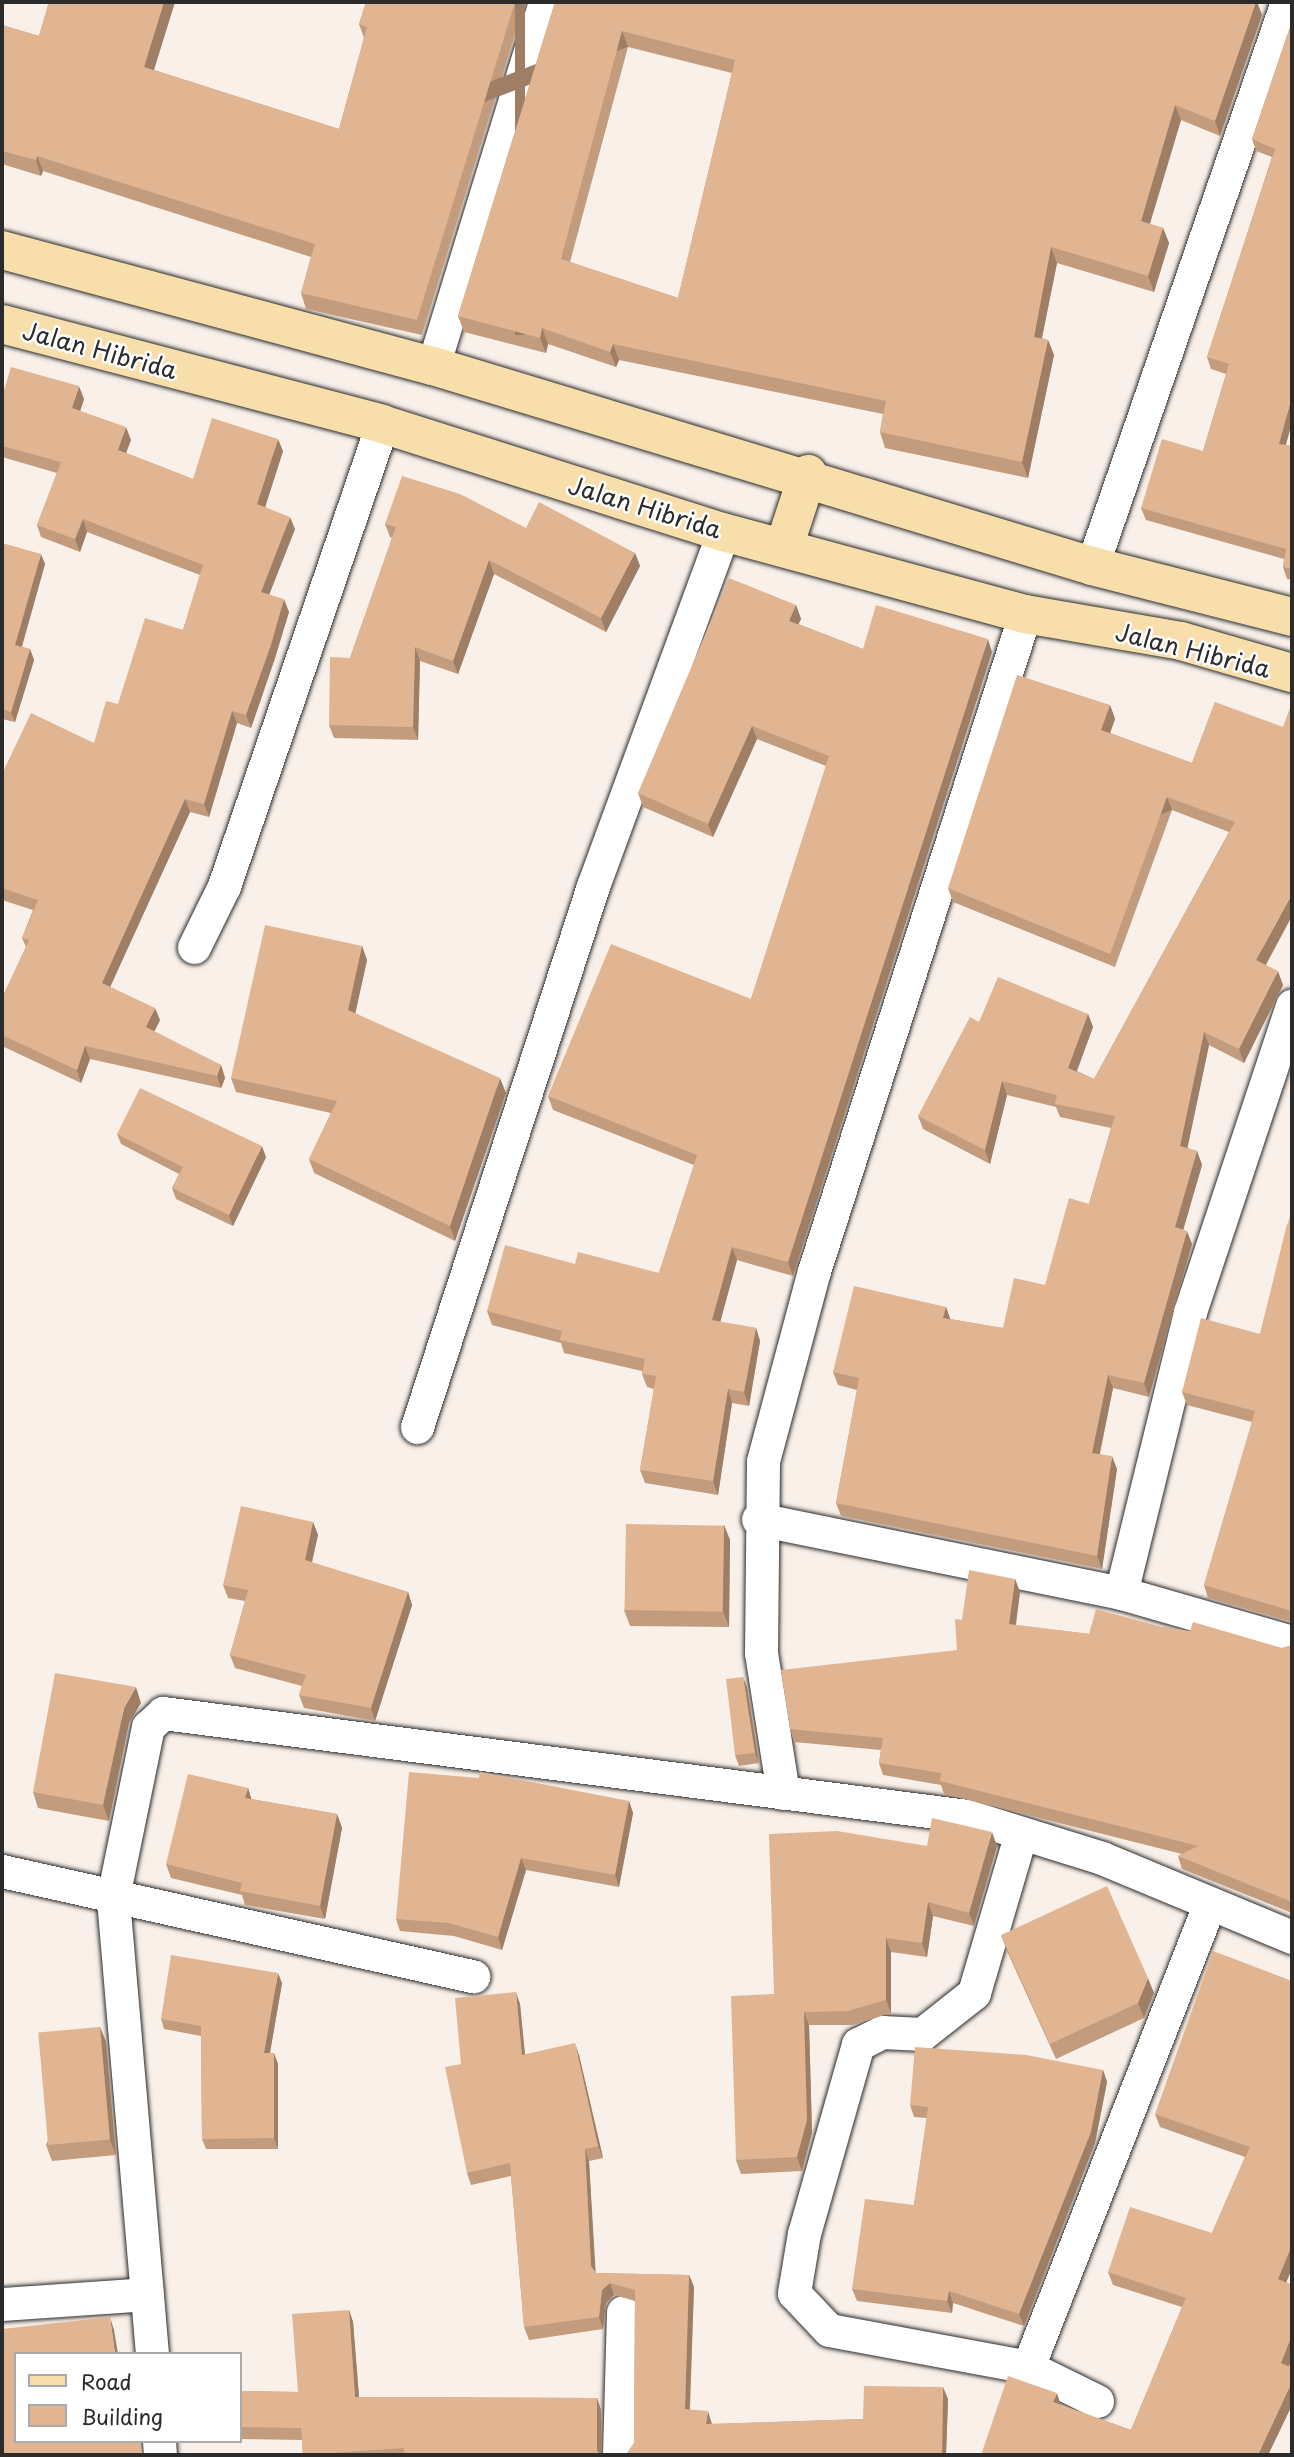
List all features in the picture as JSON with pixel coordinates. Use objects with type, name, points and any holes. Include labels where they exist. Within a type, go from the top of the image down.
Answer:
[{"type":"main road","points":[[2,250],[433,366],[807,474],[1092,566],[1292,617]]},
{"type":"main road","name":"Jalan Hibrida","points":[[2,324],[382,424],[723,532],[1025,614],[1181,641],[1292,673]]},
{"type":"main road","points":[[784,547],[807,474]]},
{"type":"street","points":[[433,366],[545,2]]},
{"type":"street","points":[[1092,566],[1287,2]]},
{"type":"street","points":[[194,947],[224,886],[382,424]]},
{"type":"street","points":[[417,1427],[593,886],[723,532]]},
{"type":"street","points":[[783,1793],[761,1653],[758,1519],[763,1461],[814,1271],[1025,614]]},
{"type":"street","points":[[1121,1593],[1189,1312],[1292,1006]]},
{"type":"street","points":[[758,1519],[1121,1593],[1292,1642]]},
{"type":"street","points":[[152,2352],[113,1897],[148,1727],[163,1713],[967,1816],[1021,1833],[1210,1903],[1292,1937]]},
{"type":"street","points":[[1021,1833],[974,1993],[922,2034],[882,2032],[858,2044],[793,2278],[801,2306],[829,2330],[1028,2367],[1097,2401]]},
{"type":"street","points":[[2,1871],[472,1976]]},
{"type":"street","points":[[1028,2367],[1210,1903]]},
{"type":"street","points":[[2,2304],[147,2294]]},
{"type":"street","points":[[619,2455],[623,2312]]},
{"type":"building","points":[[49,2],[164,2],[144,67],[339,129],[367,27],[359,24],[366,2],[515,2],[417,320],[301,293],[315,244],[37,156],[36,160],[2,151],[2,25],[39,36]]},
{"type":"building","points":[[555,2],[1256,2],[1215,121],[1175,105],[1141,221],[1163,228],[1148,276],[1051,247],[1034,337],[1048,340],[1022,462],[880,432],[886,401],[613,344],[610,352],[542,328],[540,338],[458,316]],"holes":[[[622,31],[735,60],[678,298],[561,259]]]},
{"type":"building","points":[[1292,21],[1292,396],[1279,444],[1292,446],[1292,569],[1283,567],[1286,549],[1141,508],[1162,439],[1203,451],[1229,364],[1207,357],[1275,149],[1252,139]]},
{"type":"building","points":[[11,367],[79,386],[72,408],[126,427],[118,450],[193,479],[212,418],[278,439],[257,504],[290,517],[261,592],[284,599],[271,645],[246,715],[232,711],[204,804],[185,799],[102,983],[155,1008],[146,1027],[221,1065],[217,1076],[85,1046],[77,1070],[2,1035],[2,998],[29,940],[22,938],[38,900],[2,888],[2,774],[31,713],[94,743],[106,701],[118,704],[145,618],[183,630],[203,565],[83,519],[75,539],[37,525],[61,462],[2,446],[2,397]]},
{"type":"building","points":[[402,476],[460,494],[526,528],[539,502],[635,553],[601,618],[489,560],[453,661],[415,647],[413,727],[329,725],[330,657],[350,658],[396,527],[385,524]]},
{"type":"building","points":[[2,543],[41,554],[15,645],[30,649],[11,712],[2,709]]},
{"type":"building","points":[[729,578],[796,605],[789,621],[863,649],[876,605],[988,639],[788,1262],[732,1247],[712,1320],[756,1328],[744,1392],[728,1389],[713,1481],[640,1470],[656,1376],[642,1374],[645,1359],[560,1340],[562,1331],[487,1311],[505,1245],[575,1264],[578,1252],[659,1273],[697,1155],[548,1096],[611,944],[751,999],[829,756],[752,726],[708,824],[638,793]]},
{"type":"building","points":[[1017,675],[1110,705],[1101,730],[1192,763],[1215,702],[1283,727],[1292,702],[1292,894],[1256,960],[1278,971],[1239,1049],[1204,1032],[1180,1146],[1197,1151],[1175,1227],[1187,1231],[1144,1383],[1108,1375],[1092,1453],[1112,1456],[1097,1556],[836,1503],[859,1378],[833,1372],[854,1286],[946,1307],[943,1318],[1003,1328],[1014,1278],[1045,1285],[1069,1198],[1089,1204],[1115,1116],[1055,1104],[1057,1095],[1002,1081],[985,1150],[918,1116],[970,1017],[979,1022],[998,977],[1088,1014],[1068,1068],[1094,1079],[1235,822],[1167,797],[1110,954],[948,888]]},
{"type":"building","points":[[265,925],[362,946],[348,1010],[500,1078],[450,1226],[309,1159],[337,1101],[231,1078]]},
{"type":"building","points":[[140,1088],[262,1146],[229,1215],[172,1188],[183,1167],[117,1134]]},
{"type":"building","points":[[1292,1211],[1292,1611],[1204,1585],[1255,1411],[1182,1392],[1201,1318],[1260,1334]]},
{"type":"building","points":[[241,1506],[313,1522],[305,1560],[408,1592],[371,1708],[299,1695],[306,1675],[230,1655],[248,1590],[223,1585]]},
{"type":"building","points":[[626,1524],[724,1526],[722,1612],[624,1610]]},
{"type":"building","points":[[969,1570],[1015,1579],[1009,1624],[1089,1634],[1096,1609],[1162,1627],[1190,1631],[1193,1622],[1282,1648],[1292,1645],[1292,1902],[1178,1856],[1198,1846],[940,1781],[941,1773],[879,1763],[883,1738],[790,1729],[781,1670],[957,1650],[955,1619],[962,1620]]},
{"type":"building","points":[[55,1673],[136,1687],[124,1708],[103,1805],[33,1792]]},
{"type":"building","points":[[743,1677],[755,1753],[735,1755],[726,1679]]},
{"type":"building","points":[[409,1772],[479,1778],[480,1772],[629,1801],[615,1875],[521,1858],[498,1937],[449,1923],[396,1919]]},
{"type":"building","points":[[188,1774],[248,1788],[245,1798],[337,1814],[320,1906],[240,1891],[242,1883],[166,1864]]},
{"type":"building","points":[[932,1818],[992,1832],[969,1913],[928,1902],[922,1943],[886,1938],[886,2000],[848,2011],[804,2012],[807,2120],[797,2157],[736,2160],[731,1996],[774,1994],[769,1834],[837,1831],[927,1846]]},
{"type":"building","points":[[1107,1886],[1148,1978],[1138,2003],[1050,2044],[1001,1935]]},
{"type":"building","points":[[1213,1951],[1292,1981],[1292,2245],[1278,2279],[1292,2285],[1292,2335],[1281,2363],[1292,2368],[1292,2382],[1258,2455],[981,2455],[1008,2376],[1057,2393],[1053,2402],[1131,2430],[1186,2298],[1108,2272],[1130,2207],[1212,2233],[1250,2147],[1155,2114]]},
{"type":"building","points":[[171,1955],[278,1973],[264,2053],[274,2053],[274,2138],[202,2139],[201,2026],[161,2019]]},
{"type":"building","points":[[516,1992],[522,2055],[575,2043],[598,2146],[585,2149],[591,2266],[596,2273],[689,2275],[685,2409],[708,2411],[706,2424],[863,2419],[864,2386],[943,2387],[942,2455],[626,2455],[634,2443],[635,2290],[610,2283],[602,2290],[599,2317],[524,2327],[510,2163],[467,2173],[445,2067],[461,2064],[455,1998]]},
{"type":"building","points":[[100,2027],[110,2140],[48,2145],[38,2032]]},
{"type":"building","points":[[915,2047],[1026,2055],[1103,2070],[1091,2132],[1019,2314],[949,2291],[947,2301],[852,2289],[865,2199],[914,2205],[928,2107],[910,2105]]},
{"type":"building","points":[[349,2310],[355,2397],[597,2398],[597,2451],[601,2455],[404,2455],[404,2448],[303,2455],[301,2428],[242,2427],[242,2391],[298,2392],[292,2314]]},
{"type":"building","points":[[110,2317],[115,2352],[14,2352],[14,2443],[140,2443],[143,2455],[2,2455],[2,2329]]}]
